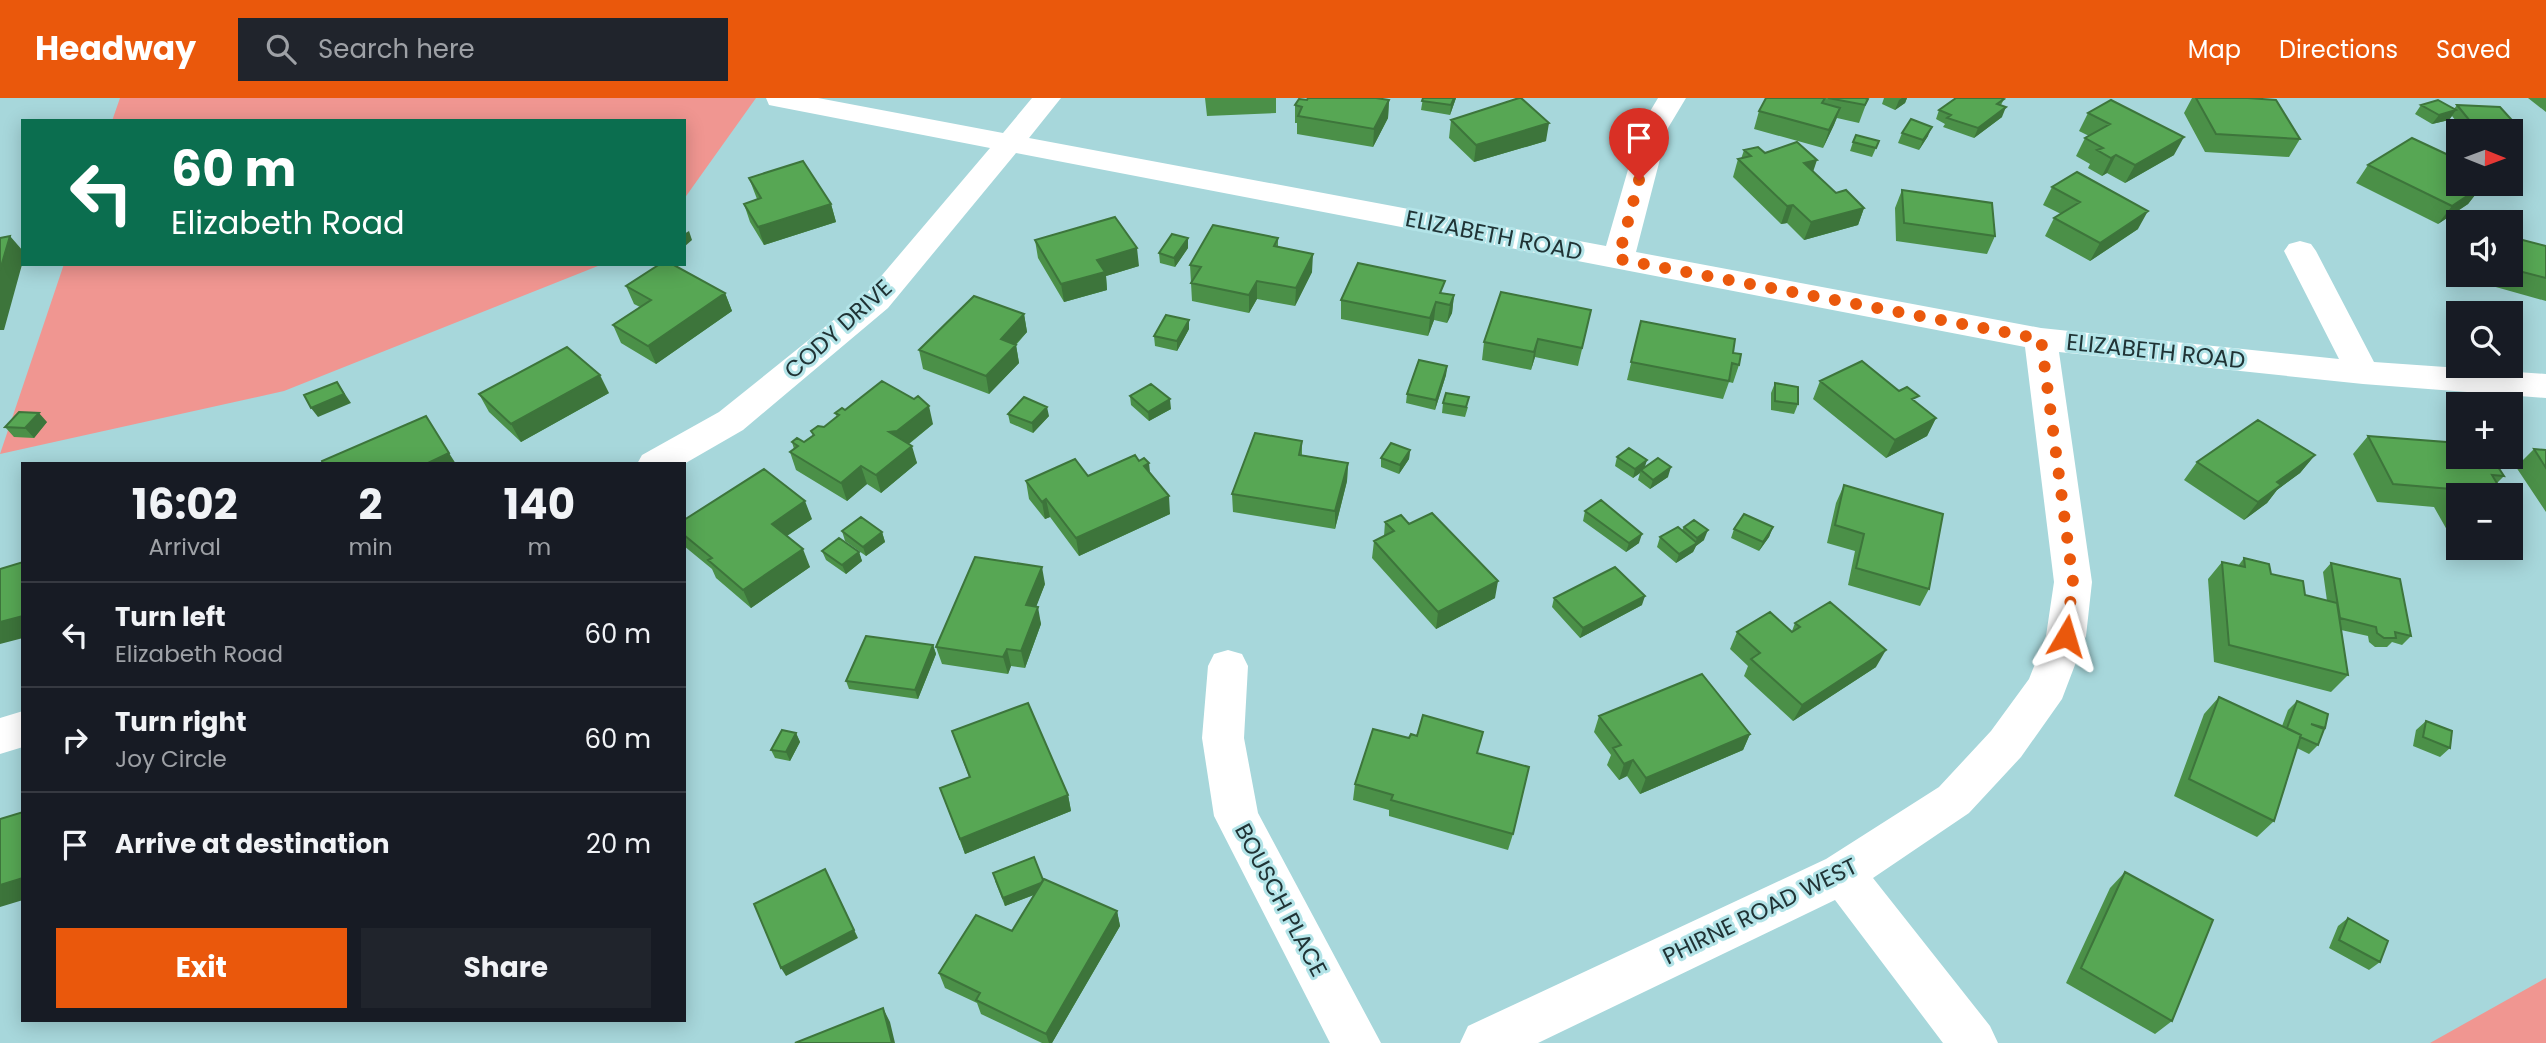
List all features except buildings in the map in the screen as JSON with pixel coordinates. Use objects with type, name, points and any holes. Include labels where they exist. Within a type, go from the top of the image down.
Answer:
[{"type":"street","name":"CODY DRIVE","points":[[659,462],[732,421],[877,301],[1009,140],[1047,98]]},
{"type":"street","points":[[1618,259],[1654,128],[1672,98]]},
{"type":"street","name":"ELIZABETH ROAD","points":[[779,99],[1009,140],[2041,339],[2363,373],[2546,386]]},
{"type":"street","points":[[2300,251],[2363,373]]},
{"type":"street","name":"PHIRNE ROAD WEST","points":[[1485,1043],[1842,874],[1954,800],[2006,744],[2047,687],[2066,636],[2073,582],[2041,339]]},
{"type":"street","name":"BOUSCH PLACE","points":[[1228,666],[1223,738],[1236,816],[1356,1043]]},
{"type":"street","points":[[0,736],[21,730]]},
{"type":"street","points":[[1842,874],[1973,1043]]},
{"type":"shaded area","points":[[120,98],[756,98],[686,196],[686,119],[113,119]]},
{"type":"shaded area","points":[[63,266],[598,266],[284,391],[0,454]]},
{"type":"shaded area","points":[[2546,978],[2546,1043],[2430,1043]]},
{"type":"route","points":[[1639,180],[1618,259],[2041,339],[2073,582],[2066,636]]}]
